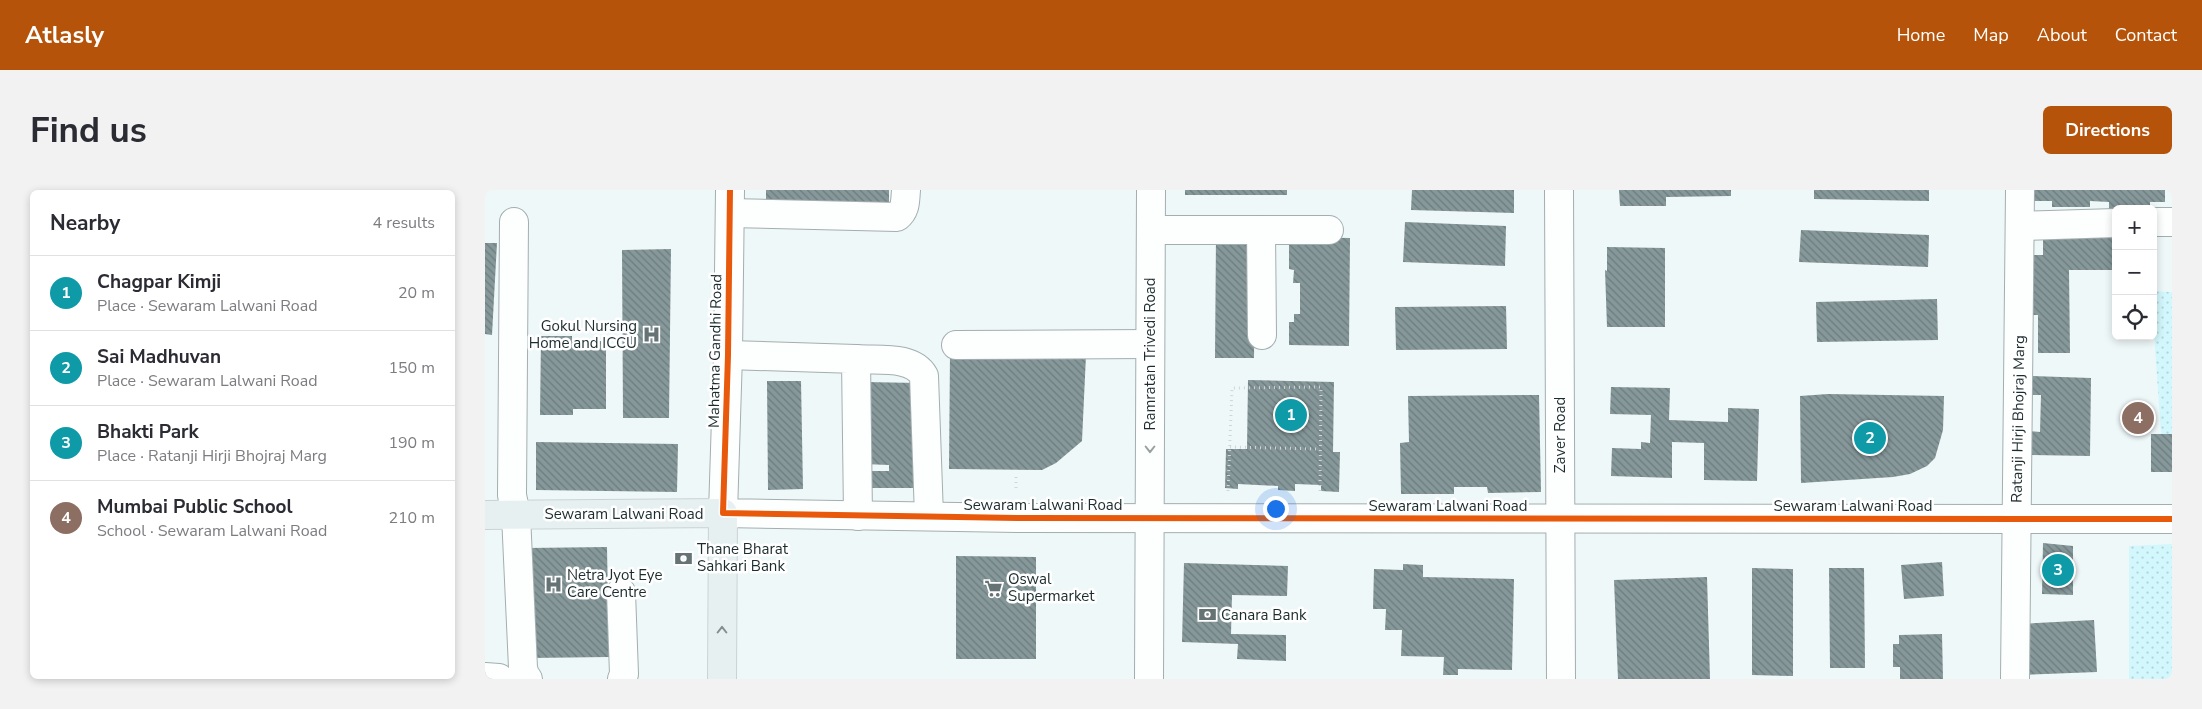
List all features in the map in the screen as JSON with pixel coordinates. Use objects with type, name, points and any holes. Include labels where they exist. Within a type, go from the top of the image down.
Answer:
[{"type":"main road","name":"Sewaram Lalwani Road","points":[[501,515],[723,513]]},
{"type":"main road","name":"Mahatma Gandhi Road","points":[[722,679],[723,513]]},
{"type":"street","points":[[730,202],[897,217],[905,206],[906,190]]},
{"type":"street","name":"Ramratan Trivedi Road","points":[[1149,679],[1151,190]]},
{"type":"street","name":"Zaver Road","points":[[1559,190],[1561,679]]},
{"type":"street","name":"Ratanji Hirji Bhojraj Marg","points":[[2015,679],[2020,190]]},
{"type":"street","name":"Mahatma Gandhi Road","points":[[723,513],[730,202]]},
{"type":"street","points":[[505,631],[501,515],[511,495],[513,222]]},
{"type":"street","points":[[2157,222],[2172,222]]},
{"type":"street","points":[[2020,226],[2112,223]]},
{"type":"street","points":[[1151,230],[1329,230]]},
{"type":"street","points":[[1261,230],[1262,335]]},
{"type":"street","points":[[956,345],[1150,344]]},
{"type":"street","points":[[728,355],[911,362],[920,368],[924,376],[929,516]]},
{"type":"street","points":[[856,359],[858,516]]},
{"type":"street","name":"Sewaram Lalwani Road","points":[[723,513],[1149,518],[1227,516],[1560,519],[2172,519]]},
{"type":"street","points":[[501,515],[523,668],[528,679]]},
{"type":"street","points":[[621,592],[624,674],[622,679]]},
{"type":"path","points":[[1227,516],[1232,388],[1321,387],[1320,518]]},
{"type":"path","points":[[1230,447],[1321,449]]},
{"type":"shaded area","points":[[2157,291],[2172,292],[2172,449],[2162,448],[2154,340],[2157,340]]},
{"type":"shaded area","points":[[2172,544],[2172,679],[2129,679],[2129,546]]},
{"type":"building","points":[[766,190],[889,190],[889,214],[766,212]]},
{"type":"building","points":[[1185,190],[1287,190],[1287,195],[1185,195]]},
{"type":"building","points":[[1412,190],[1514,190],[1514,213],[1411,210]]},
{"type":"building","points":[[1619,190],[1731,190],[1731,196],[1666,197],[1666,206],[1620,206]]},
{"type":"building","points":[[1814,190],[1929,190],[1929,201],[1814,199]]},
{"type":"building","points":[[2034,190],[2165,190],[2165,202],[2150,202],[2150,205],[2112,205],[2112,209],[2109,209],[2109,202],[2090,201],[2090,207],[2052,207],[2052,201],[2033,201]]},
{"type":"building","points":[[1405,222],[1506,226],[1505,266],[1403,262]]},
{"type":"building","points":[[1801,230],[1929,235],[1928,267],[1799,262]]},
{"type":"building","points":[[2043,234],[2112,234],[2112,270],[2069,270],[2070,353],[2038,353],[2038,315],[2033,315],[2033,255],[2043,255]]},
{"type":"building","points":[[1216,236],[1255,237],[1254,358],[1215,358]]},
{"type":"building","points":[[1289,237],[1350,238],[1349,346],[1289,345],[1289,322],[1294,322],[1294,314],[1300,314],[1300,283],[1293,283],[1294,270],[1289,269]]},
{"type":"building","points":[[485,243],[497,243],[492,335],[485,334]]},
{"type":"building","points":[[1607,247],[1665,248],[1665,327],[1607,327],[1605,270],[1607,271]]},
{"type":"building","points":[[671,249],[669,418],[623,418],[622,250]]},
{"type":"building","points":[[1937,299],[1938,340],[1817,342],[1816,302]]},
{"type":"building","points":[[1506,306],[1507,349],[1396,350],[1395,307]]},
{"type":"building","points":[[541,336],[572,336],[572,341],[606,341],[606,409],[573,409],[573,415],[540,415]]},
{"type":"building","points":[[950,353],[1086,355],[1082,441],[1056,463],[1042,470],[949,469]]},
{"type":"building","points":[[2031,376],[2091,378],[2090,456],[2030,455],[2030,431],[2040,432],[2041,395],[2031,395]]},
{"type":"building","points":[[1248,380],[1334,382],[1333,452],[1340,452],[1339,492],[1321,491],[1321,485],[1295,484],[1295,491],[1278,490],[1278,486],[1238,484],[1238,489],[1225,488],[1226,449],[1247,449]]},
{"type":"building","points":[[767,381],[801,381],[803,489],[768,490]]},
{"type":"building","points":[[865,382],[918,383],[923,488],[863,488],[863,471],[889,471],[889,465],[863,464]]},
{"type":"building","points":[[1611,387],[1670,388],[1669,420],[1728,422],[1728,408],[1759,409],[1757,481],[1704,480],[1704,443],[1672,442],[1672,478],[1611,476],[1612,448],[1641,449],[1641,442],[1650,443],[1651,415],[1610,414]]},
{"type":"building","points":[[1828,394],[1944,396],[1943,430],[1935,458],[1927,466],[1910,474],[1893,477],[1801,483],[1800,396]]},
{"type":"building","points":[[1539,395],[1541,492],[1488,493],[1487,487],[1454,487],[1454,494],[1401,494],[1400,443],[1409,442],[1408,396]]},
{"type":"building","points":[[2151,434],[2172,434],[2172,472],[2151,472]]},
{"type":"building","points":[[536,442],[678,444],[677,492],[536,490]]},
{"type":"building","points":[[2043,543],[2073,546],[2073,595],[2042,594]]},
{"type":"building","points":[[607,547],[609,657],[529,658],[528,548]]},
{"type":"building","points":[[956,556],[1036,557],[1036,659],[956,659]]},
{"type":"building","points":[[1942,562],[1944,596],[1904,599],[1901,565]]},
{"type":"building","name":"Canara Bank","points":[[1184,563],[1288,566],[1287,596],[1232,595],[1231,634],[1286,635],[1286,661],[1237,659],[1238,644],[1182,642]]},
{"type":"building","points":[[1403,564],[1423,565],[1423,577],[1514,579],[1512,670],[1458,669],[1458,675],[1443,675],[1444,657],[1401,656],[1402,630],[1385,630],[1386,609],[1373,609],[1374,569],[1403,570]]},
{"type":"building","points":[[1752,568],[1793,569],[1793,676],[1752,675]]},
{"type":"building","points":[[1829,568],[1864,568],[1865,668],[1830,668]]},
{"type":"building","points":[[1707,577],[1710,679],[1618,679],[1614,580]]},
{"type":"building","points":[[2094,620],[2097,672],[2021,675],[2018,624]]},
{"type":"building","points":[[1942,634],[1943,679],[1900,679],[1900,667],[1893,667],[1893,644],[1899,644],[1899,635]]},
{"type":"cycle path","points":[[730,190],[728,355],[723,513],[1017,518],[2172,519]]},
{"type":"place","name":"Gokul Nursing Home and ICCU","points":[[651,335]]},
{"type":"place","name":"Chagpar Kimji","points":[[1291,415]]},
{"type":"place","name":"Mumbai Public School","points":[[2138,418]]},
{"type":"place","name":"Sai Madhuvan","points":[[1870,438]]},
{"type":"place","name":"Thane Bharat Sahkari Bank","points":[[683,558]]},
{"type":"place","name":"Bhakti Park","points":[[2058,570]]},
{"type":"place","name":"Netra Jyot Eye Care Centre","points":[[553,584]]},
{"type":"place","name":"Oswal Supermarket","points":[[994,588]]},
{"type":"place","name":"Canara Bank","points":[[1207,615]]}]
